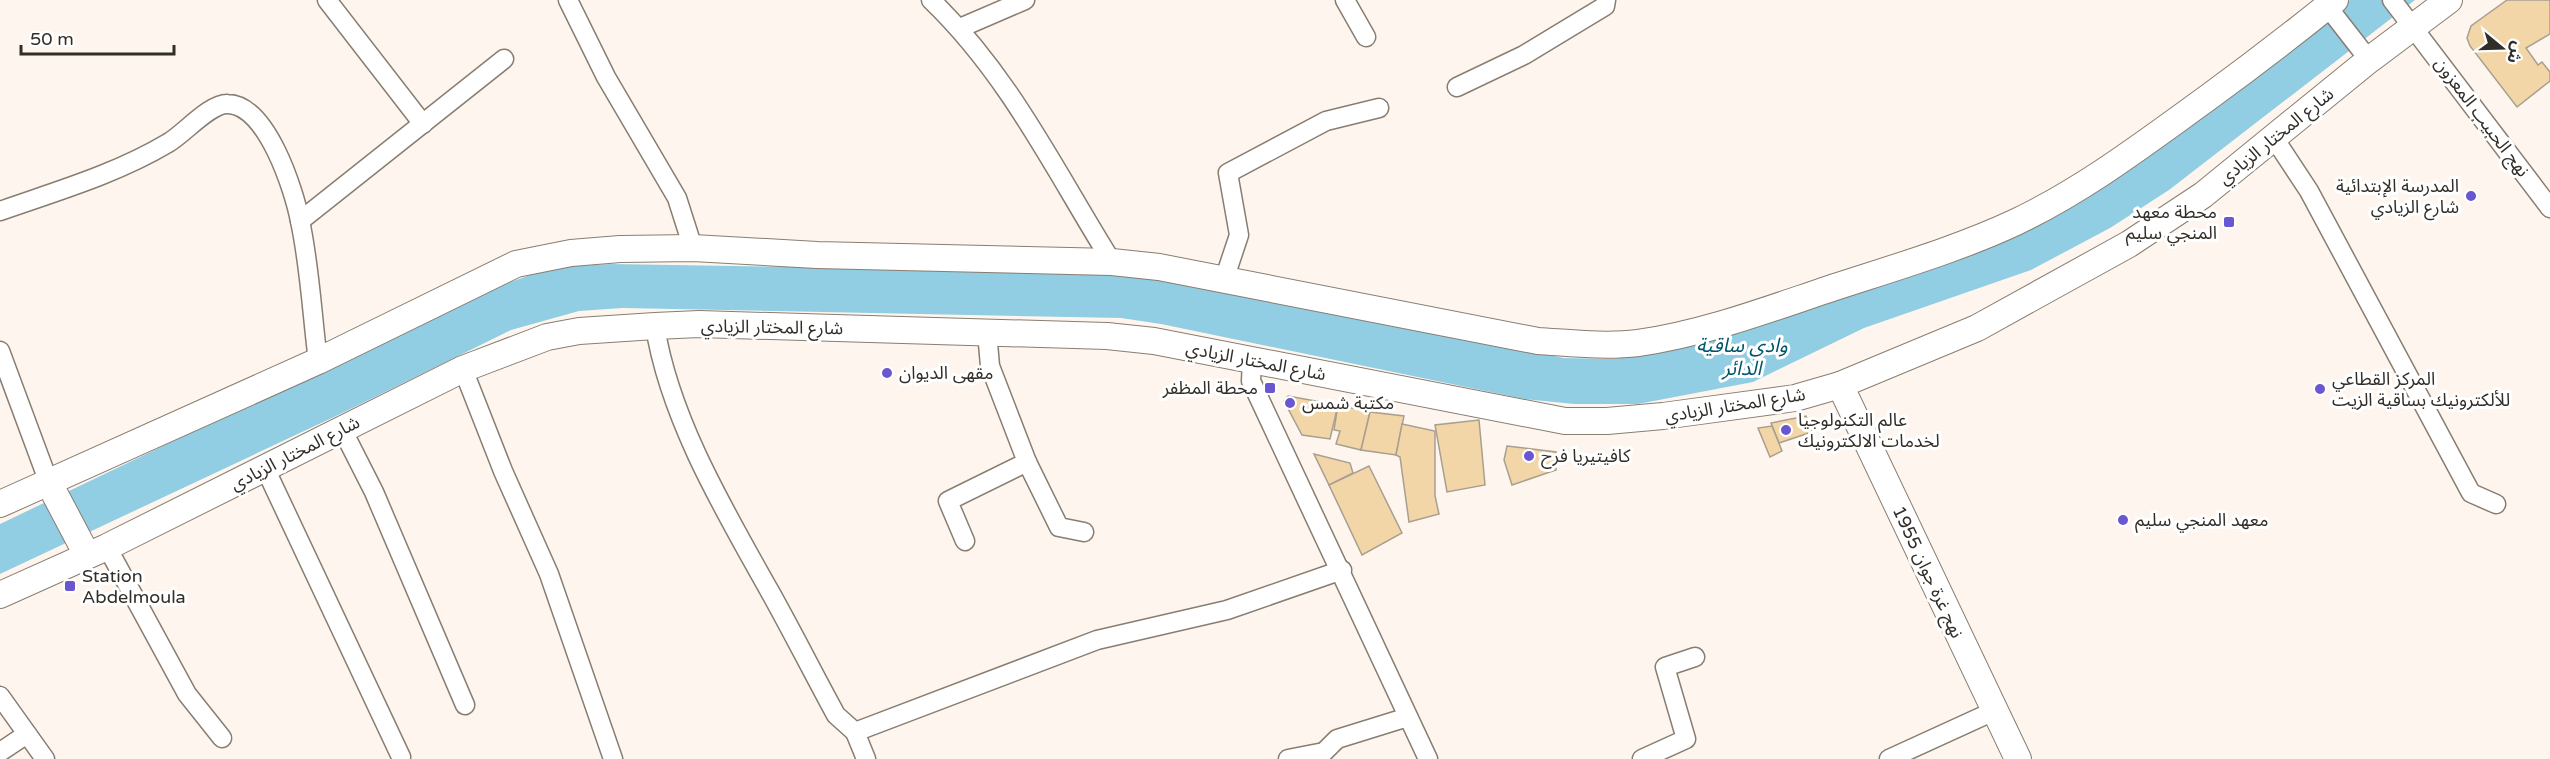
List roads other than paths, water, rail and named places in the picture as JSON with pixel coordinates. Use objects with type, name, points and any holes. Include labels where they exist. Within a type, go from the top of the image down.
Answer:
[{"type":"street","points":[[327,0],[423,124]]},
{"type":"street","points":[[568,0],[606,77],[677,198],[693,248]]},
{"type":"street","points":[[931,0],[960,28],[1030,122],[1112,262]]},
{"type":"street","points":[[960,28],[1025,0]]},
{"type":"street","points":[[1346,0],[1366,37]]},
{"type":"street","points":[[1457,87],[1524,55],[1605,6],[1606,0]]},
{"type":"street","name":"شارع المختار الزيادي","points":[[0,595],[97,551],[464,369],[547,337],[579,331],[699,324],[1119,337],[1564,420],[1607,421],[1663,416],[1795,398],[1840,385],[1977,328],[2129,244],[2204,195],[2274,138],[2364,53],[2402,13],[2449,0]]},
{"type":"street","points":[[0,504],[318,361],[516,264],[590,251],[693,248],[817,255],[1112,262],[1160,267],[1538,341],[1584,345],[1636,343],[1675,336],[1796,300],[1950,248],[2016,222],[2073,192],[2133,153],[2240,75],[2329,5],[2364,53]]},
{"type":"street","name":"نهج الحبيب المعزون","points":[[2402,13],[2550,208]]},
{"type":"street","points":[[300,221],[504,59]]},
{"type":"street","points":[[0,211],[119,169],[182,136],[213,108],[226,104],[242,107],[258,122],[274,145],[289,182],[300,221],[318,361]]},
{"type":"street","points":[[1224,280],[1239,235],[1228,173],[1326,121],[1379,108]]},
{"type":"street","points":[[2274,138],[2309,191],[2471,493],[2496,504]]},
{"type":"street","points":[[655,326],[660,360],[706,471],[836,715],[855,732],[866,759]]},
{"type":"street","points":[[987,332],[990,366],[1028,462],[1059,527],[1084,532]]},
{"type":"street","points":[[0,351],[49,483],[97,551],[187,694],[222,738]]},
{"type":"street","points":[[1252,360],[1251,381],[1428,759]]},
{"type":"street","points":[[464,369],[503,471],[549,574],[613,759]]},
{"type":"street","name":"نهج غرة جوان 1955","points":[[1840,385],[2018,759]]},
{"type":"street","points":[[342,429],[374,492],[465,705]]},
{"type":"street","points":[[965,541],[948,501],[1028,462]]},
{"type":"street","points":[[264,468],[401,757]]},
{"type":"street","points":[[855,732],[1097,640],[1227,610],[1341,570]]},
{"type":"street","points":[[1642,759],[1686,739],[1665,667],[1695,657]]},
{"type":"street","points":[[0,696],[45,759]]},
{"type":"street","points":[[1889,759],[1994,711]]},
{"type":"street","points":[[1288,759],[1324,752],[1337,739],[1408,717]]},
{"type":"street","points":[[0,752],[27,734]]},
{"type":"water","name":"وادي ساقية الدائر","points":[[2350,0],[2415,0],[2169,190],[2110,228],[2031,270],[1864,328],[1753,382],[1638,404],[1574,404],[1524,399],[1161,324],[1121,318],[622,308],[579,311],[511,330],[334,417],[0,574],[0,524],[489,290],[530,275],[574,266],[611,264],[1089,272],[1158,278],[1564,358],[1614,359],[1676,349],[1934,266],[2223,101]]},
{"type":"place","name":"المدرسة الإبتدائية شارع الزيادي","points":[[2471,196]]},
{"type":"place","name":"محطة معهد المنجي سليم","points":[[2229,222]]},
{"type":"place","name":"مقهى الديوان","points":[[887,373]]},
{"type":"place","name":"محطة المظفر","points":[[1270,388]]},
{"type":"place","name":"المركز القطاعي للألكترونيك بساقية الزيت","points":[[2320,389]]},
{"type":"place","name":"مكتبة شمس","points":[[1290,403]]},
{"type":"place","name":"عالم التكنولوجيا لخدمات الالكترونيك","points":[[1786,430]]},
{"type":"place","name":"كافيتيريا فرح","points":[[1529,456]]},
{"type":"place","name":"معهد المنجي سليم","points":[[2123,520]]},
{"type":"place","name":"Station Abdelmoula","points":[[70,586]]}]
